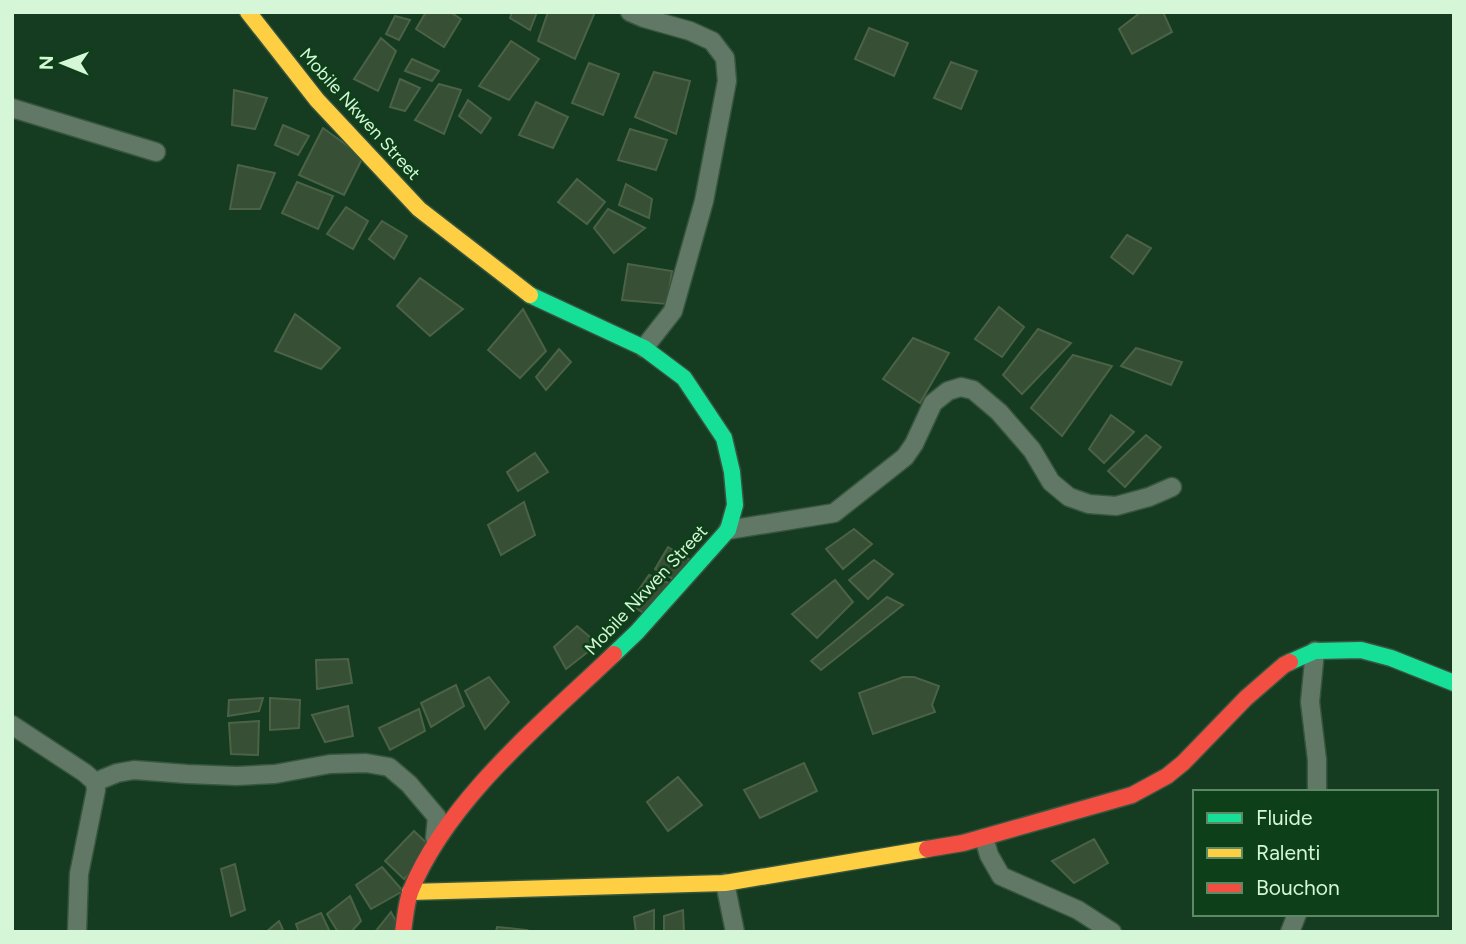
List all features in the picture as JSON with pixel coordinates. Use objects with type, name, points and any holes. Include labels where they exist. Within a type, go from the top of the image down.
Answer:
[{"type":"main road","name":"Mobile Nkwen Street","points":[[248,12],[317,100],[419,209],[525,293],[643,348],[684,379],[724,438],[732,472],[735,505],[728,530],[637,632],[486,777],[434,845],[410,892],[403,932]]},
{"type":"main road","points":[[410,892],[725,883],[963,844],[1132,795],[1167,776],[1284,664],[1315,651],[1361,650],[1391,658],[1454,683]]},
{"type":"street","points":[[630,12],[712,41],[725,58],[727,81],[704,201],[673,311],[643,348]]},
{"type":"street","points":[[12,108],[156,152]]},
{"type":"street","points":[[728,530],[834,513],[905,457],[933,403],[948,391],[961,387],[972,390],[999,412],[1032,450],[1051,482],[1069,497],[1089,504],[1116,506],[1172,487]]},
{"type":"street","points":[[1315,651],[1310,702],[1317,760],[1317,790]]},
{"type":"street","points":[[12,725],[85,773],[94,782],[96,790],[79,874],[77,932]]},
{"type":"street","points":[[94,782],[134,770],[237,776],[275,774],[330,764],[389,767],[409,784],[437,817],[434,845]]},
{"type":"street","points":[[984,838],[1000,876],[1078,910],[1112,932]]},
{"type":"street","points":[[725,883],[735,932]]},
{"type":"building","points":[[426,12],[450,12],[461,19],[444,47],[416,29]]},
{"type":"building","points":[[512,12],[537,12],[530,30],[510,18]]},
{"type":"building","points":[[548,12],[595,12],[575,59],[538,41]]},
{"type":"building","points":[[1141,12],[1163,12],[1172,32],[1132,54],[1119,29]]},
{"type":"building","points":[[395,16],[410,20],[399,40],[386,34]]},
{"type":"building","points":[[869,28],[908,43],[894,76],[855,59]]},
{"type":"building","points":[[381,38],[396,51],[378,91],[354,79]]},
{"type":"building","points":[[511,41],[539,59],[509,100],[479,86]]},
{"type":"building","points":[[412,59],[439,71],[432,81],[405,71]]},
{"type":"building","points":[[951,62],[977,71],[961,109],[934,98]]},
{"type":"building","points":[[589,63],[619,74],[603,115],[572,103]]},
{"type":"building","points":[[654,72],[690,81],[676,134],[635,117]]},
{"type":"building","points":[[400,79],[420,88],[405,111],[390,107]]},
{"type":"building","points":[[439,84],[461,90],[444,134],[415,120]]},
{"type":"building","points":[[234,90],[267,98],[255,129],[232,125]]},
{"type":"building","points":[[468,100],[491,118],[481,133],[459,116]]},
{"type":"building","points":[[536,102],[568,117],[553,148],[519,135]]},
{"type":"building","points":[[283,125],[309,136],[298,155],[275,145]]},
{"type":"building","points":[[323,128],[363,157],[344,195],[299,175]]},
{"type":"building","points":[[630,129],[667,140],[656,170],[618,160]]},
{"type":"building","points":[[238,165],[275,173],[260,209],[230,209]]},
{"type":"building","points":[[577,179],[605,202],[587,224],[558,202]]},
{"type":"building","points":[[297,182],[333,196],[318,229],[282,213]]},
{"type":"building","points":[[626,184],[652,199],[649,218],[619,205]]},
{"type":"building","points":[[346,207],[368,221],[353,249],[327,234]]},
{"type":"building","points":[[608,209],[645,228],[614,253],[594,228]]},
{"type":"building","points":[[382,221],[407,236],[394,259],[369,239]]},
{"type":"building","points":[[1127,235],[1151,248],[1133,274],[1111,257]]},
{"type":"building","points":[[628,264],[672,271],[667,304],[622,300]]},
{"type":"building","points":[[420,278],[463,309],[430,336],[397,306]]},
{"type":"building","points":[[999,307],[1024,327],[1002,357],[975,339]]},
{"type":"building","points":[[523,309],[546,351],[520,378],[488,350]]},
{"type":"building","points":[[295,314],[340,348],[321,369],[275,351]]},
{"type":"building","points":[[1038,329],[1071,343],[1022,394],[1003,375]]},
{"type":"building","points":[[913,338],[949,353],[920,403],[883,379]]},
{"type":"building","points":[[1136,348],[1182,362],[1171,385],[1121,366]]},
{"type":"building","points":[[559,349],[571,362],[546,390],[536,377]]},
{"type":"building","points":[[1073,355],[1112,366],[1062,436],[1031,408]]},
{"type":"building","points":[[1111,415],[1134,432],[1104,463],[1089,449]]},
{"type":"building","points":[[1146,435],[1161,447],[1125,487],[1108,471]]},
{"type":"building","points":[[535,453],[548,472],[518,491],[507,472]]},
{"type":"building","points":[[524,502],[535,535],[501,555],[488,525]]},
{"type":"building","points":[[854,529],[872,544],[843,569],[826,549]]},
{"type":"building","points":[[668,547],[695,563],[684,585],[655,569]]},
{"type":"building","points":[[874,560],[893,574],[868,599],[849,580]]},
{"type":"building","points":[[649,575],[676,586],[657,621],[629,604]]},
{"type":"building","points":[[835,580],[853,602],[817,638],[792,614]]},
{"type":"building","points":[[887,597],[903,605],[821,670],[811,661]]},
{"type":"building","points":[[577,626],[598,644],[566,669],[554,647]]},
{"type":"building","points":[[348,659],[352,683],[317,689],[316,660]]},
{"type":"building","points":[[489,677],[509,702],[485,729],[465,691]]},
{"type":"building","points":[[903,677],[914,677],[939,686],[932,705],[935,712],[873,734],[859,693]]},
{"type":"building","points":[[456,685],[464,706],[431,727],[421,703]]},
{"type":"building","points":[[263,698],[259,711],[228,716],[229,700]]},
{"type":"building","points":[[270,698],[300,700],[299,728],[270,730]]},
{"type":"building","points":[[348,706],[353,736],[325,742],[312,715]]},
{"type":"building","points":[[419,709],[425,731],[390,750],[379,728]]},
{"type":"building","points":[[259,721],[258,755],[231,754],[229,723]]},
{"type":"building","points":[[804,763],[817,791],[760,818],[744,790]]},
{"type":"building","points":[[678,777],[702,805],[668,831],[647,802]]},
{"type":"building","points":[[414,831],[434,850],[404,879],[385,861]]},
{"type":"building","points":[[1094,839],[1108,863],[1074,883],[1052,861]]},
{"type":"building","points":[[235,864],[245,910],[231,916],[221,869]]},
{"type":"building","points":[[382,867],[403,891],[371,909],[356,885]]},
{"type":"building","points":[[350,896],[361,921],[351,932],[338,932],[327,914]]},
{"type":"building","points":[[654,910],[654,932],[636,932],[634,917]]},
{"type":"building","points":[[683,910],[684,932],[664,932],[664,916]]},
{"type":"building","points":[[391,912],[402,932],[375,932]]},
{"type":"building","points":[[321,913],[330,932],[299,932],[296,924]]},
{"type":"building","points":[[279,921],[284,932],[266,932]]},
{"type":"building","points":[[497,927],[527,930],[496,932]]},
{"type":"traffic: fast","points":[[530,295],[644,348],[684,378],[724,438],[732,472],[735,505],[728,530],[614,654]]},
{"type":"traffic: fast","points":[[1290,662],[1315,651],[1361,650],[1391,658],[1454,683]]},
{"type":"traffic: slow","points":[[248,12],[317,100],[419,209],[530,295]]},
{"type":"traffic: slow","points":[[410,892],[725,883],[927,849]]},
{"type":"traffic: jam","points":[[403,932],[411,890],[428,856],[449,824],[500,763],[614,654]]},
{"type":"traffic: jam","points":[[927,849],[963,843],[1132,795],[1167,776],[1183,763],[1246,698],[1290,662]]}]
